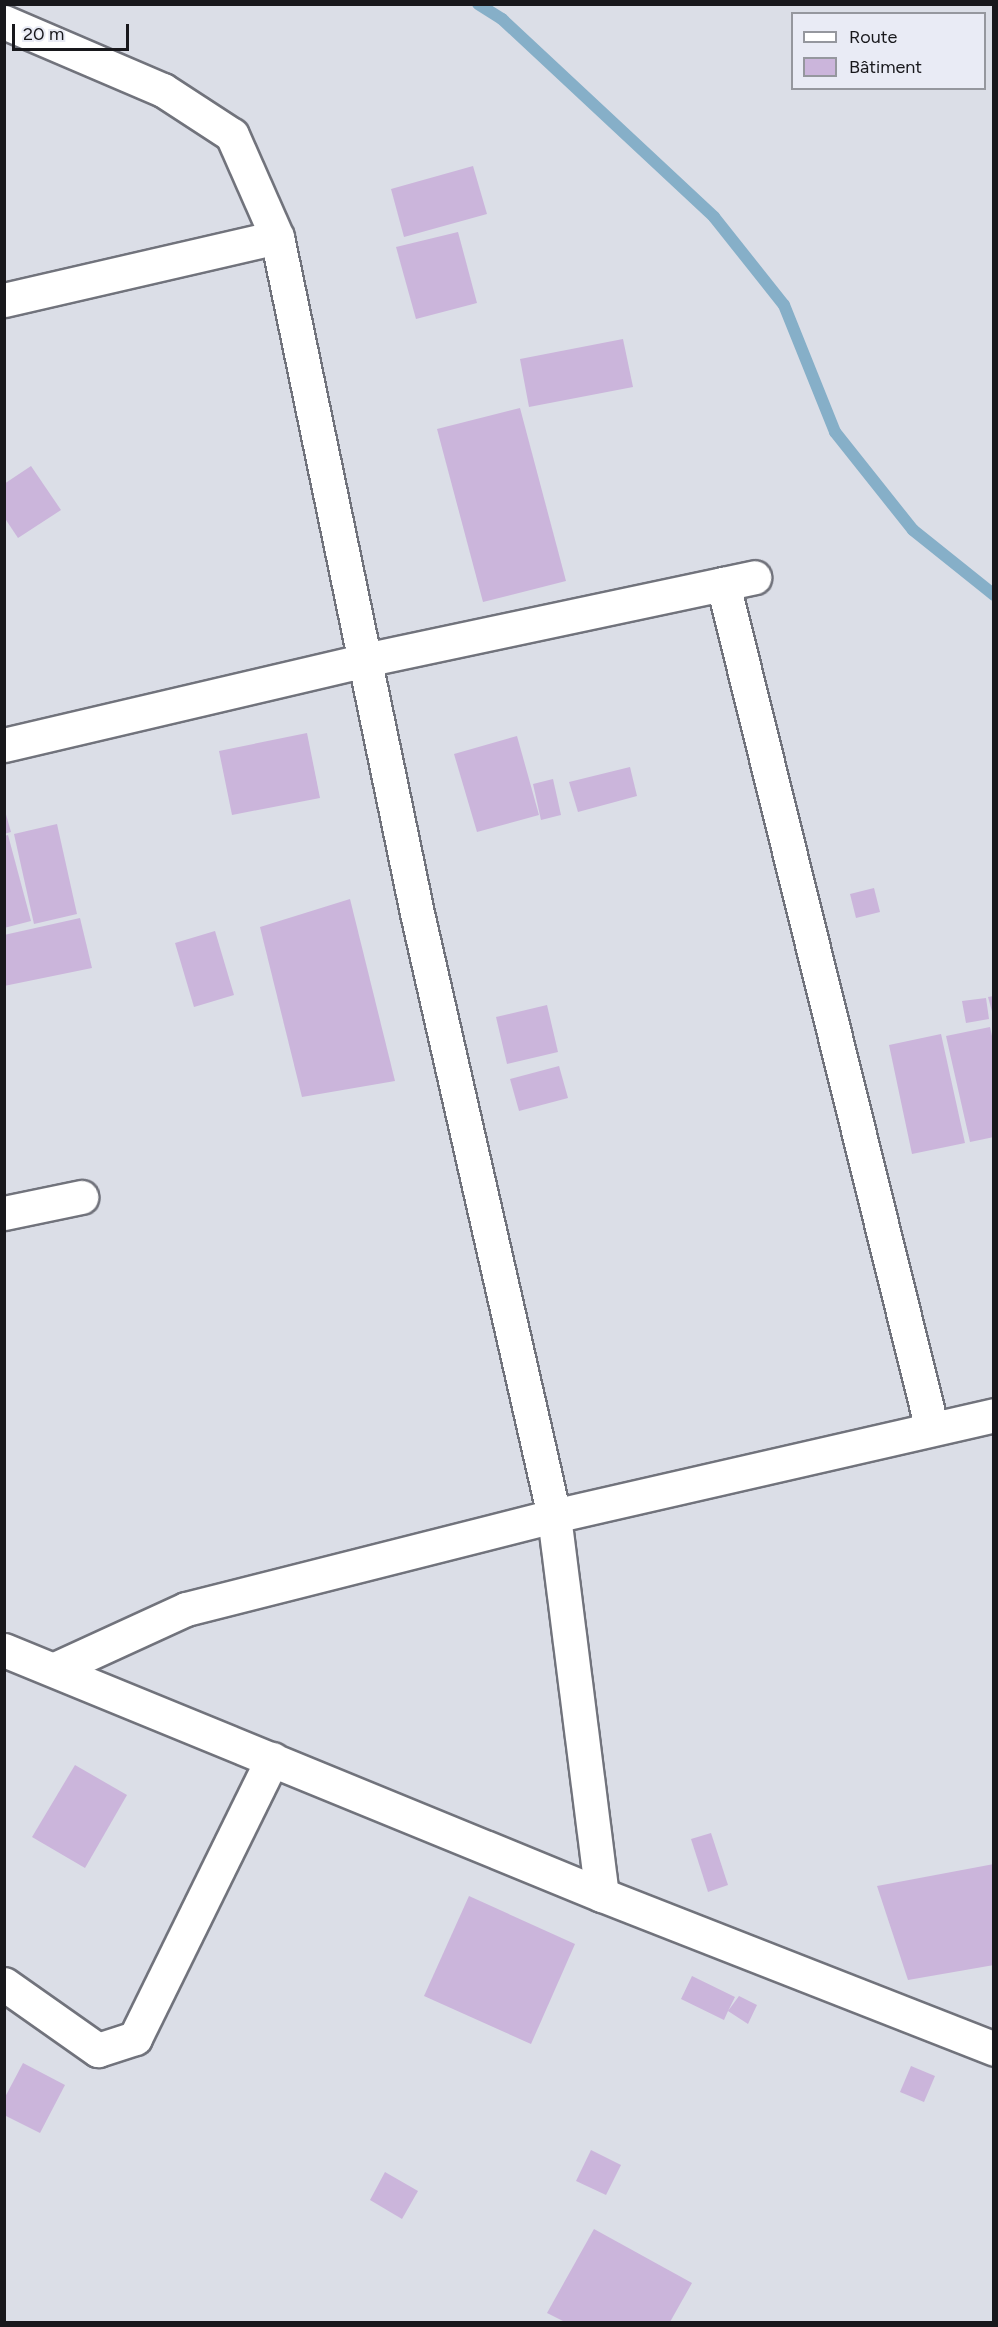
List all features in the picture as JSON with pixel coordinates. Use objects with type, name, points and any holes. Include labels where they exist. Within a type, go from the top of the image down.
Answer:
[{"type":"street","points":[[4,22],[164,90],[232,135],[277,237],[417,913],[554,1516],[602,1895]]},
{"type":"street","points":[[4,300],[277,237]]},
{"type":"street","points":[[4,746],[365,660],[739,581],[932,1429]]},
{"type":"street","points":[[4,1213],[81,1197]]},
{"type":"street","points":[[55,1668],[186,1609],[554,1516],[993,1415]]},
{"type":"street","points":[[4,1650],[55,1668],[602,1895],[993,2049]]},
{"type":"street","points":[[4,1984],[98,2050],[135,2038],[272,1759]]},
{"type":"building","points":[[473,166],[487,214],[404,237],[391,189]]},
{"type":"building","points":[[458,232],[477,303],[416,319],[396,247]]},
{"type":"building","points":[[623,339],[633,387],[529,407],[520,359]]},
{"type":"building","points":[[520,408],[566,581],[483,602],[437,429]]},
{"type":"building","points":[[31,466],[61,510],[18,538],[4,517],[4,484]]},
{"type":"building","points":[[307,733],[320,798],[232,815],[219,751]]},
{"type":"building","points":[[517,736],[539,815],[477,832],[454,754]]},
{"type":"building","points":[[630,767],[637,796],[578,812],[569,782]]},
{"type":"building","points":[[553,779],[561,815],[541,820],[533,784]]},
{"type":"building","points":[[4,812],[11,832],[4,834]]},
{"type":"building","points":[[57,824],[77,914],[34,924],[14,834]]},
{"type":"building","points":[[8,835],[31,921],[4,928],[4,836]]},
{"type":"building","points":[[874,888],[880,912],[856,918],[850,894]]},
{"type":"building","points":[[350,899],[395,1081],[302,1097],[260,927]]},
{"type":"building","points":[[80,918],[92,968],[4,986],[4,935]]},
{"type":"building","points":[[215,931],[234,995],[194,1007],[175,943]]},
{"type":"building","points":[[994,996],[994,1015],[993,1015],[988,997]]},
{"type":"building","points":[[986,998],[989,1019],[966,1023],[962,1001]]},
{"type":"building","points":[[547,1005],[558,1052],[507,1064],[496,1017]]},
{"type":"building","points":[[990,1027],[994,1045],[994,1137],[970,1142],[946,1036]]},
{"type":"building","points":[[941,1034],[965,1143],[912,1154],[889,1045]]},
{"type":"building","points":[[559,1066],[568,1098],[519,1111],[510,1079]]},
{"type":"building","points":[[75,1765],[127,1795],[85,1868],[32,1837]]},
{"type":"building","points":[[711,1833],[728,1885],[708,1892],[691,1839]]},
{"type":"building","points":[[994,1864],[994,1965],[908,1980],[877,1886]]},
{"type":"building","points":[[469,1896],[575,1944],[531,2044],[424,1996]]},
{"type":"building","points":[[692,1976],[735,1997],[724,2020],[681,1999]]},
{"type":"building","points":[[739,1996],[757,2005],[748,2024],[728,2011]]},
{"type":"building","points":[[23,2063],[65,2085],[40,2133],[4,2115],[4,2099]]},
{"type":"building","points":[[911,2066],[935,2076],[924,2102],[900,2092]]},
{"type":"building","points":[[591,2150],[621,2165],[606,2195],[576,2181]]},
{"type":"building","points":[[385,2172],[418,2191],[402,2219],[370,2200]]},
{"type":"building","points":[[594,2229],[692,2283],[670,2322],[565,2322],[547,2313]]},
{"type":"waterway","points":[[478,4],[502,19],[714,217],[784,305],[835,432],[913,530],[994,595]]}]
